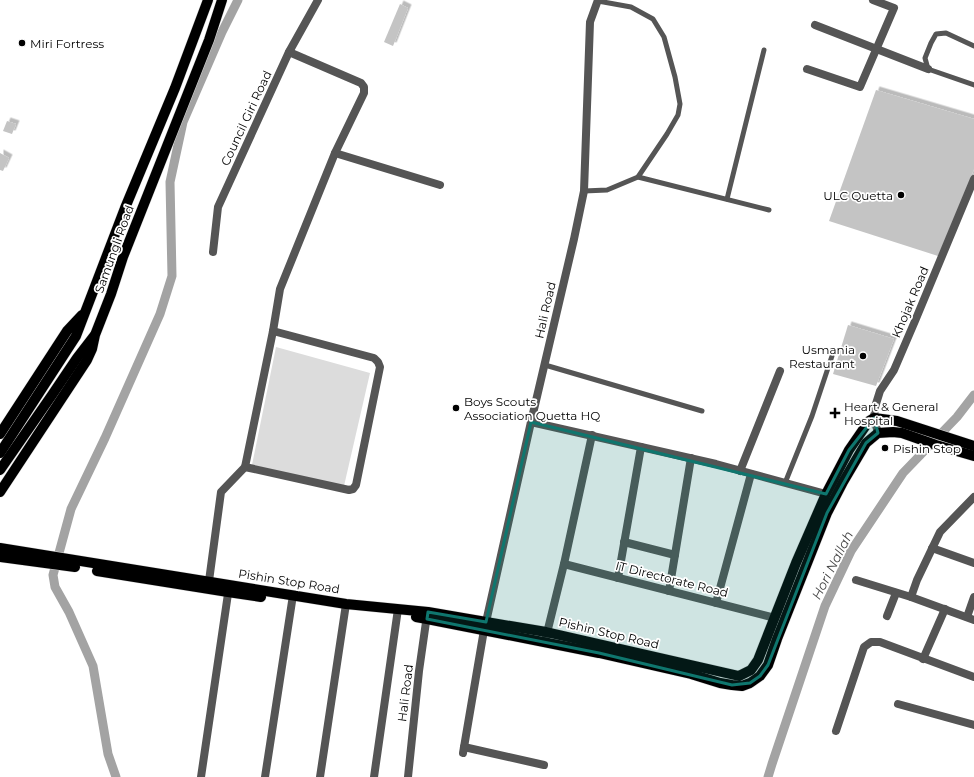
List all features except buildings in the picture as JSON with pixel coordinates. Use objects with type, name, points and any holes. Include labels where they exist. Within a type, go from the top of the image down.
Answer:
[{"type":"main road","name":"Samungli Road","points":[[0,434],[67,331],[85,312],[125,208],[175,88],[208,0]]},
{"type":"main road","name":"Samungli Road","points":[[0,492],[87,360],[92,349],[95,335],[111,294],[123,257],[209,40],[222,0]]},
{"type":"main road","points":[[0,453],[76,336],[85,312]]},
{"type":"main road","points":[[0,470],[77,358],[95,335]]},
{"type":"main road","points":[[874,418],[897,421],[974,446]]},
{"type":"main road","name":"Pishin Stop Road","points":[[78,564],[345,606],[427,615],[546,637],[739,676],[751,670],[758,660],[796,563],[826,494],[849,450],[869,421],[874,418]]},
{"type":"main road","points":[[878,433],[902,433],[974,456]]},
{"type":"main road","name":"Pishin Stop Road","points":[[546,637],[599,653],[691,674],[720,683],[742,686],[750,683],[760,676],[768,665],[827,513],[866,443],[878,433]]},
{"type":"main road","points":[[2,549],[55,557],[78,564]]},
{"type":"main road","points":[[2,549],[37,562],[78,564]]},
{"type":"main road","name":"Pishin Stop Road","points":[[78,564],[209,581],[228,588]]},
{"type":"street","name":"Council Giri Road","points":[[213,252],[218,207],[289,52],[318,0]]},
{"type":"street","name":"Hali Road","points":[[544,765],[464,750],[485,626],[584,191],[590,22],[598,0]]},
{"type":"street","points":[[807,68],[860,87],[894,8],[873,0]]},
{"type":"street","points":[[815,26],[928,69]]},
{"type":"street","points":[[209,581],[221,492],[244,466],[273,331],[280,289],[335,153],[364,93],[364,87],[361,82],[289,52]]},
{"type":"street","points":[[335,153],[440,185]]},
{"type":"street","name":"Khojak Road","points":[[878,433],[874,418],[874,406],[880,391],[894,370],[974,179]]},
{"type":"street","points":[[244,466],[348,490],[353,489],[356,485],[380,367],[378,362],[374,358],[273,331]]},
{"type":"street","points":[[740,471],[780,371]]},
{"type":"street","points":[[531,422],[691,458],[826,494]]},
{"type":"street","points":[[546,637],[564,564],[592,436]]},
{"type":"street","points":[[618,578],[641,447]]},
{"type":"street","points":[[669,591],[691,458]]},
{"type":"street","points":[[716,603],[751,474]]},
{"type":"street","points":[[911,597],[916,580],[940,532],[974,497]]},
{"type":"street","points":[[624,542],[675,555]]},
{"type":"street","points":[[932,548],[974,563]]},
{"type":"street","name":"IT Directorate Road","points":[[564,564],[775,618]]},
{"type":"street","points":[[856,580],[911,597],[971,619],[974,597]]},
{"type":"street","points":[[201,777],[228,588]]},
{"type":"street","points":[[887,616],[896,593]]},
{"type":"street","points":[[265,777],[292,598]]},
{"type":"street","points":[[320,777],[345,606]]},
{"type":"street","points":[[924,659],[945,610]]},
{"type":"street","points":[[374,777],[398,612]]},
{"type":"street","name":"Hali Road","points":[[408,777],[427,615]]},
{"type":"street","points":[[836,731],[864,647],[871,642],[880,642],[974,677]]},
{"type":"street","points":[[898,704],[974,726]]},
{"type":"lane","points":[[584,191],[607,190],[638,177],[678,115],[680,104],[675,77],[664,36],[653,19],[631,8],[598,0]]},
{"type":"lane","points":[[974,46],[946,34],[936,34],[925,58],[928,69],[974,85]]},
{"type":"lane","points":[[726,199],[764,50]]},
{"type":"lane","points":[[638,177],[769,210]]},
{"type":"lane","points":[[785,483],[812,416],[832,356]]},
{"type":"lane","points":[[544,365],[702,411]]},
{"type":"highlighted area","points":[[874,418],[878,433],[866,443],[827,513],[768,665],[760,676],[750,683],[732,685],[599,653],[427,619],[428,612],[486,622],[531,422],[826,494],[849,450]]},
{"type":"shaded area","points":[[276,347],[370,373],[344,486],[252,465]]},
{"type":"waterway","points":[[116,777],[108,754],[93,666],[69,612],[55,587],[53,575],[71,509],[105,438],[160,314],[172,276],[170,182],[183,122],[222,32],[238,0]]},
{"type":"waterway","name":"Hori Nallah","points":[[768,777],[825,606],[851,551],[903,473],[957,417],[974,395]]},
{"type":"place","name":"Miri Fortress","points":[[22,43]]},
{"type":"place","name":"ULC Quetta","points":[[901,195]]},
{"type":"place","name":"Usmania Restaurant","points":[[863,356]]},
{"type":"place","name":"Boys Scouts Association Quetta HQ","points":[[456,408]]},
{"type":"place","name":"Heart & General Hospital","points":[[835,413]]},
{"type":"place","name":"Pishin Stop","points":[[885,448]]}]
